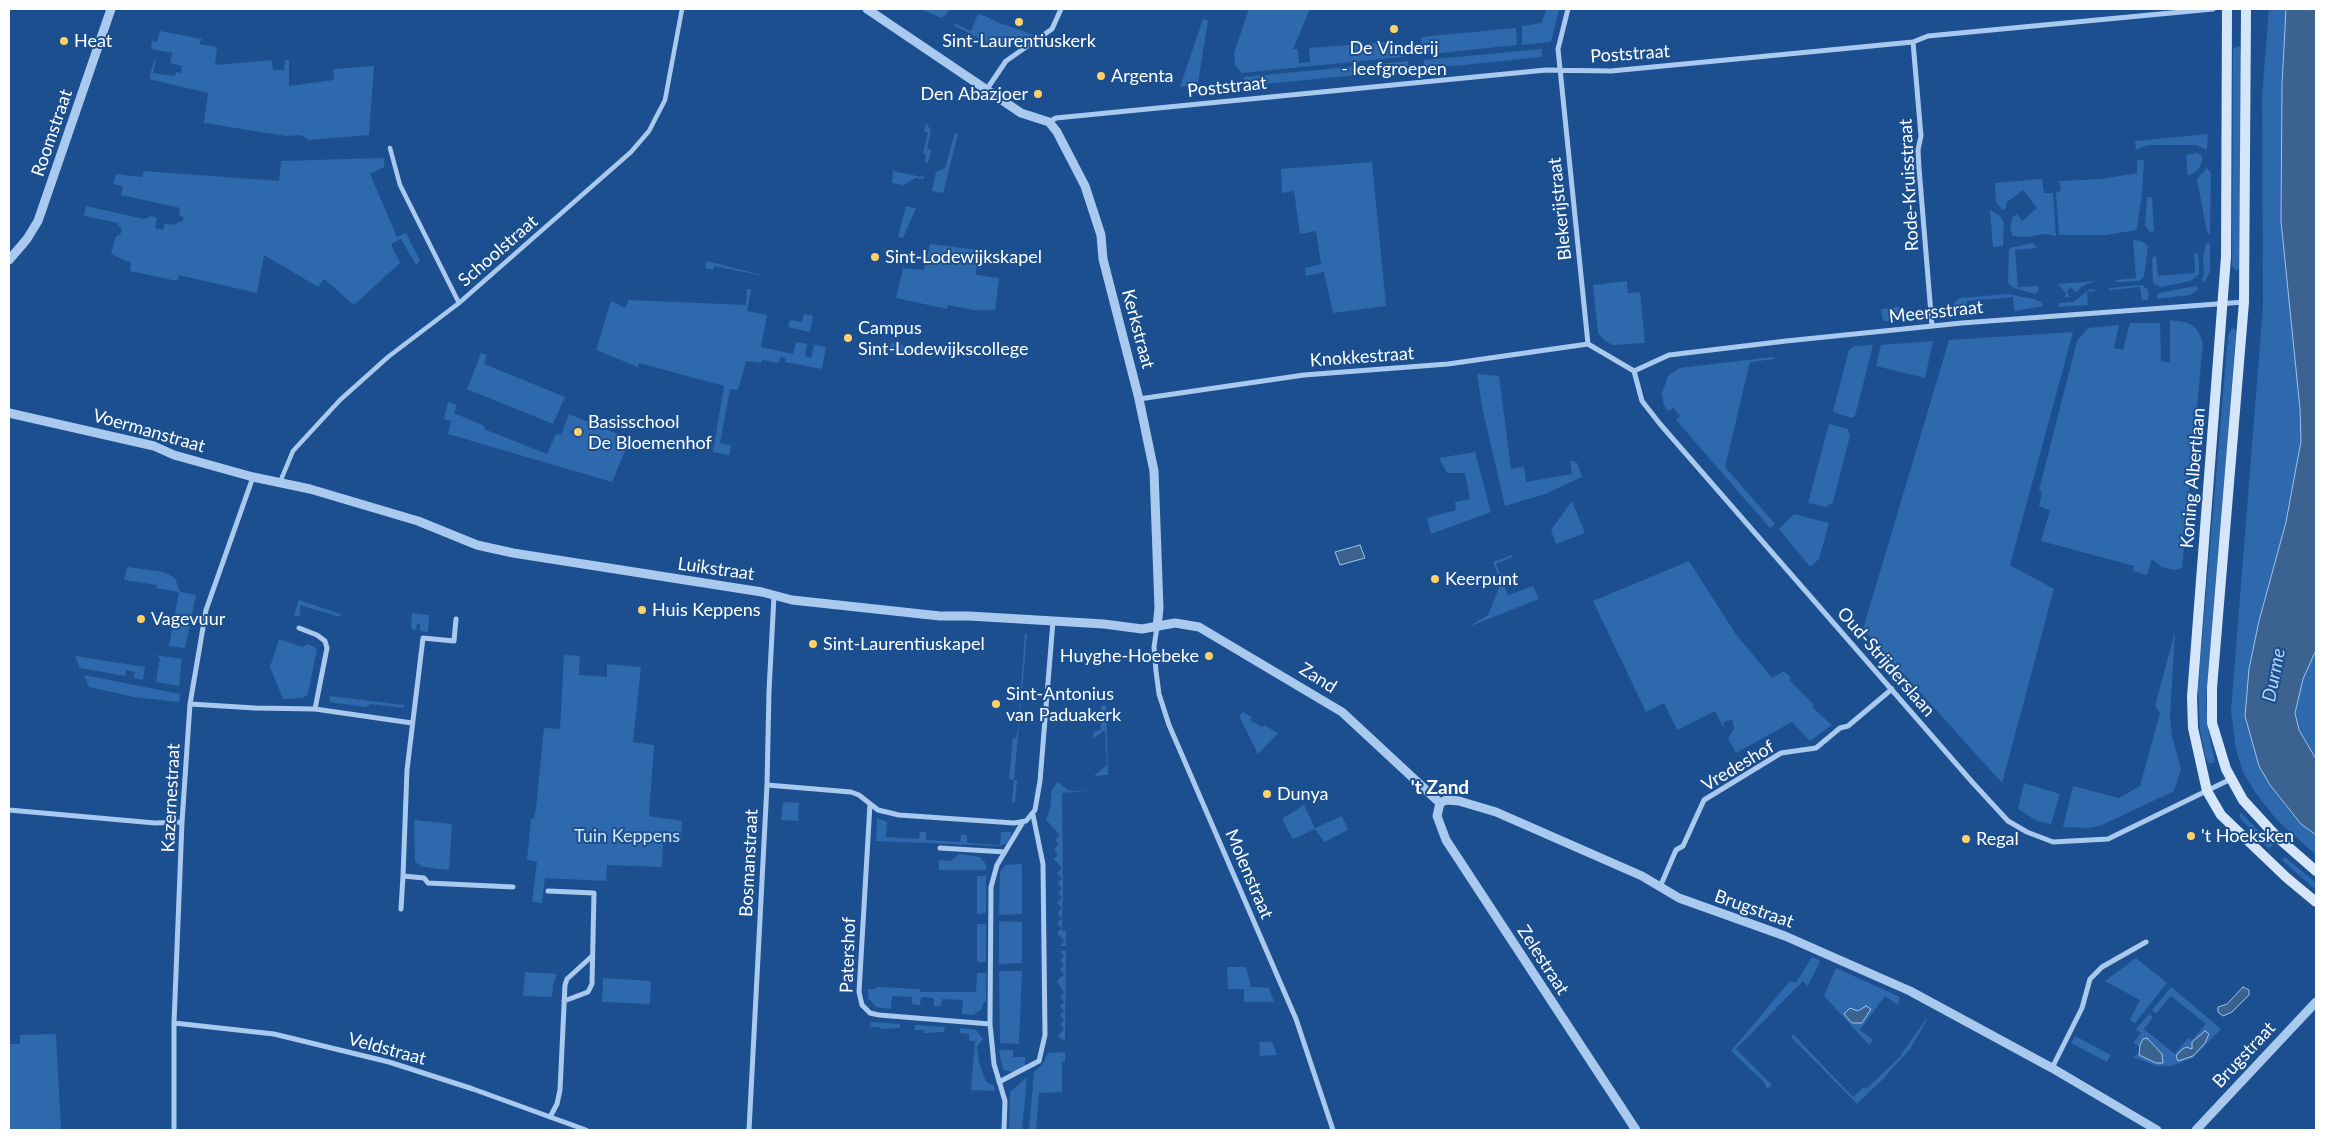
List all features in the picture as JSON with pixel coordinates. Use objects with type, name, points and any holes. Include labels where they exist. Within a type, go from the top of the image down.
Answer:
[{"type":"main road","name":"Koning Albertlaan","points":[[2227,9],[2227,184],[2224,303],[2192,697],[2195,740],[2207,791],[2221,815],[2232,828],[2316,902]]},
{"type":"main road","name":"Koning Albertlaan","points":[[2246,9],[2244,302],[2211,706],[2214,734],[2231,779],[2243,800],[2264,824],[2316,871]]},
{"type":"street","name":"Roomstraat","points":[[9,260],[28,239],[45,204],[111,9]]},
{"type":"street","name":"Schoolstraat","points":[[280,482],[293,451],[340,400],[388,356],[460,303],[625,157],[648,131],[664,100],[682,9]]},
{"type":"street","points":[[867,9],[1021,113],[1050,122]]},
{"type":"street","points":[[987,89],[1006,61],[1052,29],[1061,9]]},
{"type":"street","name":"Blekerijstraat","points":[[1568,9],[1558,48],[1588,344]]},
{"type":"street","name":"Poststraat","points":[[1050,122],[1056,118],[1546,70],[1611,71],[1913,42],[1928,36],[2213,9]]},
{"type":"street","name":"Rode-Kruisstraat","points":[[1913,42],[1921,136],[1919,159],[1932,326]]},
{"type":"street","name":"Kerkstraat","points":[[1050,122],[1085,186],[1101,235],[1103,259],[1139,399],[1154,471],[1157,627]]},
{"type":"street","points":[[390,148],[400,186],[460,303]]},
{"type":"street","name":"Meersstraat","points":[[1634,371],[1669,355],[1932,326],[2244,302]]},
{"type":"street","points":[[1588,344],[1634,371]]},
{"type":"street","name":"Knokkestraat","points":[[1139,399],[1304,375],[1448,364],[1588,344]]},
{"type":"street","name":"Oud-Strijderslaan","points":[[1634,371],[1642,401],[1660,424],[1996,809],[2008,820],[2027,832],[2053,842],[2108,840],[2231,779]]},
{"type":"street","name":"Voermanstraat","points":[[9,413],[144,443],[174,455],[253,477],[280,482]]},
{"type":"street","name":"Kazernestraat","points":[[174,1130],[174,1023],[182,822],[190,704],[206,610],[253,477]]},
{"type":"street","name":"Luikstraat","points":[[280,482],[418,522],[464,540],[499,550],[762,592],[774,596],[940,616],[1053,621],[1142,629],[1157,627]]},
{"type":"street","name":"Bosmanstraat","points":[[749,1130],[767,785],[774,596]]},
{"type":"street","points":[[401,909],[406,779],[423,638],[454,640],[456,619]]},
{"type":"street","points":[[999,1082],[1039,1061],[1045,1035],[1043,864],[1033,815],[1040,781],[1053,621]]},
{"type":"street","name":"Zand","points":[[1157,627],[1176,623],[1205,629],[1325,700],[1342,712],[1440,803]]},
{"type":"street","name":"Molenstraat","points":[[1157,627],[1154,647],[1156,671],[1159,694],[1169,725],[1292,1011],[1333,1130]]},
{"type":"street","points":[[299,628],[325,640],[327,648],[316,709]]},
{"type":"street","name":"Vredeshof","points":[[1660,887],[1676,850],[1683,846],[1704,800],[1781,754],[1816,748],[1840,728],[1848,726],[1892,689]]},
{"type":"street","points":[[190,704],[316,709],[412,723]]},
{"type":"street","points":[[767,785],[851,792],[889,814],[1022,822]]},
{"type":"street","name":"Brugstraat","points":[[1440,803],[1446,800],[1459,801],[1496,812],[1642,876],[1679,898],[1820,951],[1928,999],[2052,1068],[2157,1130]]},
{"type":"street","name":"Zelestraat","points":[[1440,803],[1437,816],[1446,840],[1633,1129]]},
{"type":"street","name":"Patershof","points":[[870,804],[859,992],[862,1005],[870,1013],[879,1016],[990,1024]]},
{"type":"street","points":[[9,810],[155,823],[182,822]]},
{"type":"street","points":[[1004,1130],[1005,1101],[994,1064],[990,1024],[991,887],[997,865],[1022,822],[1033,815]]},
{"type":"street","points":[[940,848],[1005,852]]},
{"type":"street","points":[[403,876],[424,878],[428,883],[437,884],[513,887]]},
{"type":"street","points":[[548,891],[594,893],[591,957],[593,978],[588,992],[564,1000]]},
{"type":"street","points":[[2052,1068],[2082,1008],[2090,979],[2102,967],[2146,942]]},
{"type":"street","points":[[550,1117],[557,1104],[560,1090],[564,1000],[567,979],[591,957]]},
{"type":"street","name":"Brugstraat","points":[[2196,1130],[2316,1002]]},
{"type":"street","name":"Veldstraat","points":[[174,1023],[274,1034],[389,1062],[466,1086],[586,1130]]},
{"type":"green space","points":[[921,9],[949,9],[946,15],[941,18]]},
{"type":"green space","points":[[1249,9],[1310,9],[1293,49],[1298,49],[1299,63],[1310,62],[1309,48],[1390,42],[1407,47],[1407,53],[1402,57],[1242,73],[1235,65],[1234,53]]},
{"type":"green space","points":[[1547,9],[1559,9],[1551,42],[1522,45],[1522,26],[1541,23]]},
{"type":"green space","points":[[2269,9],[2286,9],[2282,85],[2281,221],[2300,409],[2301,441],[2286,522],[2259,621],[2247,693],[2251,737],[2259,766],[2284,804],[2301,824],[2316,835],[2316,855],[2276,819],[2255,792],[2243,772],[2236,750],[2231,711],[2263,306],[2262,96]]},
{"type":"green space","points":[[978,14],[990,18],[990,21],[991,19],[1033,35],[1020,43],[997,46],[953,25],[954,23],[971,31]]},
{"type":"green space","points":[[1203,19],[1208,21],[1198,82],[1195,85],[1180,87]]},
{"type":"green space","points":[[1516,28],[1517,45],[1431,54],[1422,49],[1421,37]]},
{"type":"green space","points":[[160,31],[202,39],[199,44],[217,47],[215,65],[272,60],[273,70],[284,70],[285,60],[289,60],[289,86],[334,80],[333,69],[374,66],[369,135],[309,140],[301,135],[286,136],[204,123],[208,93],[149,79],[154,60],[156,60],[153,73],[175,76],[176,72],[181,73],[182,66],[170,63],[172,53],[151,49],[152,41],[157,42]]},
{"type":"green space","points":[[2237,46],[2240,47],[2241,60],[2240,267],[2236,271],[2232,266],[2233,49]]},
{"type":"green space","points":[[1542,49],[1542,57],[1424,69],[1424,60]]},
{"type":"green space","points":[[1408,61],[1408,70],[1245,86],[1244,77]]},
{"type":"green space","points":[[926,123],[931,130],[927,149],[931,150],[928,163],[925,162],[926,154],[923,153],[928,133],[924,132]]},
{"type":"green space","points":[[955,133],[958,134],[943,193],[932,191],[936,172],[945,168]]},
{"type":"green space","points":[[2208,134],[2207,150],[2196,145],[2147,145],[2136,150],[2135,141]]},
{"type":"green space","points":[[2197,153],[2202,156],[2202,162],[2198,170],[2188,176],[2186,155]]},
{"type":"green space","points":[[384,158],[384,167],[370,174],[397,237],[406,233],[420,261],[416,265],[401,239],[391,244],[400,263],[354,305],[324,279],[318,287],[264,255],[257,293],[179,275],[177,281],[130,271],[131,263],[111,254],[116,236],[120,235],[122,229],[118,226],[118,223],[84,216],[86,206],[144,219],[151,216],[157,218],[155,228],[163,230],[165,223],[171,225],[183,221],[183,217],[179,216],[180,208],[121,195],[123,186],[113,184],[116,174],[142,177],[144,171],[279,181],[281,161]]},
{"type":"green space","points":[[2137,160],[2144,160],[2137,230],[2106,235],[2059,235],[2056,192],[2061,191],[2059,181],[2101,179],[2137,173]]},
{"type":"green space","points":[[1372,162],[1386,306],[1333,313],[1324,272],[1306,276],[1305,268],[1321,264],[1316,231],[1300,234],[1294,191],[1282,193],[1281,169]]},
{"type":"green space","points":[[2207,168],[2211,173],[2210,234],[2207,233],[2197,179]]},
{"type":"green space","points":[[893,171],[921,177],[924,174],[923,179],[916,178],[903,185],[892,183]]},
{"type":"green space","points":[[2042,179],[2044,193],[2053,193],[2056,236],[2046,234],[2027,237],[2013,236],[2010,229],[2012,218],[2017,214],[2022,221],[2037,208],[2023,190],[2006,203],[2006,208],[2002,210],[1996,202],[1995,183]]},
{"type":"green space","points":[[2147,197],[2152,197],[2154,231],[2150,232],[2145,226]]},
{"type":"green space","points":[[906,206],[916,208],[903,238],[898,237]]},
{"type":"green space","points":[[1990,210],[2000,216],[2004,223],[2003,246],[1993,247]]},
{"type":"green space","points":[[2133,240],[2141,241],[2148,246],[2144,277],[2139,281],[2116,282],[2116,280],[2136,278]]},
{"type":"green space","points":[[2033,243],[2037,248],[2015,250],[2018,287],[2039,286],[2035,294],[2014,288],[2008,283],[2009,248]]},
{"type":"green space","points":[[2210,243],[2210,271],[2204,283],[2202,280],[2204,273],[2203,258],[2206,244]]},
{"type":"green space","points":[[930,244],[978,250],[976,275],[999,278],[995,310],[973,310],[948,305],[947,309],[896,298],[903,268],[924,270]]},
{"type":"green space","points":[[2194,253],[2198,254],[2199,262],[2199,274],[2195,278],[2190,281],[2161,287],[2153,283],[2152,258],[2156,255],[2158,276],[2195,273]]},
{"type":"green space","points":[[707,261],[769,277],[714,266],[713,270],[705,268]]},
{"type":"green space","points":[[1627,281],[1628,293],[1640,292],[1645,343],[1613,345],[1605,341],[1598,333],[1593,285]]},
{"type":"green space","points":[[2096,281],[2082,286],[2076,292],[2071,287],[2067,292],[2070,297],[2064,297],[2066,293],[2058,284]]},
{"type":"green space","points":[[2142,285],[2147,289],[2149,295],[2147,300],[2142,300],[2140,287],[2109,290],[2109,288]]},
{"type":"green space","points":[[2196,286],[2199,289],[2190,295],[2157,299],[2158,294],[2163,292]]},
{"type":"green space","points":[[747,289],[751,289],[747,311],[767,315],[761,347],[793,354],[796,342],[807,344],[805,356],[811,358],[814,345],[826,347],[822,369],[785,362],[786,358],[780,357],[779,363],[762,360],[761,363],[746,361],[738,390],[730,389],[720,443],[731,445],[730,455],[713,452],[724,386],[639,363],[638,367],[596,350],[611,301],[625,308],[629,300],[746,305]]},
{"type":"green space","points":[[2090,289],[2098,291],[2087,292],[2088,305],[2058,307],[2059,303],[2073,302]]},
{"type":"green space","points":[[2008,294],[2033,299],[2041,302],[2043,306],[2014,311],[2013,297],[1967,301],[1967,314],[1953,311],[1955,301],[1960,298]]},
{"type":"green space","points":[[1900,307],[1904,317],[1897,321],[1883,321],[1881,309]]},
{"type":"green space","points":[[804,314],[813,316],[810,332],[788,327],[790,320],[802,322]]},
{"type":"green space","points":[[2170,320],[2192,325],[2198,331],[2203,343],[2182,568],[2173,570],[2162,567],[2152,559],[2147,575],[2133,571],[2134,566],[2041,541],[2050,510],[2039,506],[2042,492],[2039,490],[2077,341],[2088,328],[2119,325],[2114,348],[2123,350],[2130,323],[2160,323],[2161,361],[2170,363]]},
{"type":"green space","points":[[2232,328],[2236,330],[2236,333],[2206,700],[2208,729],[2215,762],[2209,764],[2206,759],[2200,730],[2198,687],[2228,336]]},
{"type":"green space","points":[[2073,332],[2010,565],[2054,589],[2002,783],[1863,629],[1949,340]]},
{"type":"green space","points":[[1933,341],[1925,378],[1876,366],[1881,345]]},
{"type":"green space","points":[[891,343],[926,350],[925,355],[903,351],[899,354],[889,352]]},
{"type":"green space","points":[[1873,345],[1855,416],[1852,418],[1836,413],[1833,411],[1849,350],[1854,346]]},
{"type":"green space","points":[[481,353],[487,355],[484,364],[565,397],[553,424],[467,389]]},
{"type":"green space","points":[[1773,357],[1774,359],[1750,362],[1725,467],[1775,524],[1770,528],[1676,420],[1680,416],[1673,408],[1669,411],[1664,406],[1662,393],[1668,376],[1679,368]]},
{"type":"green space","points":[[1477,374],[1499,376],[1511,469],[1524,467],[1526,482],[1572,474],[1570,461],[1573,461],[1577,463],[1582,477],[1545,494],[1505,506],[1482,407]]},
{"type":"green space","points":[[448,402],[457,405],[454,413],[485,426],[484,429],[547,454],[556,434],[561,435],[569,414],[630,439],[612,482],[448,434],[451,421],[444,419]]},
{"type":"green space","points":[[1829,424],[1848,429],[1850,436],[1833,502],[1826,507],[1808,503]]},
{"type":"green space","points":[[1475,452],[1491,512],[1431,534],[1427,518],[1456,510],[1455,502],[1470,499],[1465,473],[1447,473],[1439,458]]},
{"type":"green space","points":[[1572,501],[1585,533],[1556,544],[1551,530]]},
{"type":"green space","points":[[1794,514],[1829,523],[1819,559],[1810,567],[1779,529]]},
{"type":"green space","points":[[1512,555],[1512,557],[1496,564],[1505,580],[1502,581],[1508,595],[1533,586],[1539,599],[1468,627],[1488,615],[1499,588],[1500,581],[1493,562]]},
{"type":"green space","points":[[1689,561],[1735,633],[1772,678],[1784,671],[1791,678],[1789,680],[1814,705],[1812,707],[1832,725],[1810,741],[1792,722],[1736,753],[1728,738],[1734,728],[1732,720],[1723,722],[1725,730],[1715,711],[1677,730],[1664,703],[1646,712],[1593,601]]},
{"type":"green space","points":[[127,567],[164,572],[175,578],[180,592],[196,595],[185,648],[169,646],[179,592],[156,588],[157,585],[124,580]]},
{"type":"green space","points":[[299,600],[341,614],[340,617],[300,605],[300,617],[294,615]]},
{"type":"green space","points":[[412,613],[429,615],[428,632],[420,631],[420,624],[417,624],[416,630],[411,629]]},
{"type":"green space","points":[[2175,632],[2170,716],[2172,736],[2181,769],[2174,791],[2102,825],[2090,828],[2063,827],[2073,786],[2119,798],[2140,786],[2160,713],[2155,706]]},
{"type":"green space","points":[[1025,633],[1027,634],[1014,780],[1009,779],[1013,738],[1016,738],[1018,729]]},
{"type":"green space","points":[[279,639],[302,647],[308,644],[317,649],[308,694],[303,698],[283,699],[270,667]]},
{"type":"green space","points":[[2316,650],[2316,759],[2299,730],[2295,713],[2303,679]]},
{"type":"green space","points":[[155,655],[182,659],[179,686],[156,682],[160,658]]},
{"type":"green space","name":"Tuin Keppens","points":[[564,655],[580,656],[579,675],[607,677],[607,664],[641,667],[633,742],[654,745],[649,816],[682,821],[681,842],[663,842],[662,867],[607,865],[606,881],[545,878],[542,903],[532,902],[537,862],[527,860],[531,819],[534,819],[536,808],[544,728],[560,729]]},
{"type":"green space","points":[[75,656],[145,667],[143,680],[134,678],[135,672],[126,670],[125,676],[80,668]]},
{"type":"green space","points":[[84,675],[180,694],[179,702],[134,697],[89,687]]},
{"type":"green space","points":[[329,696],[404,705],[404,708],[371,704],[365,707],[330,702]]},
{"type":"green space","points":[[1101,705],[1106,706],[1108,775],[1094,776],[1107,765],[1105,730],[1093,739],[1094,732],[1101,729]]},
{"type":"green space","points":[[1243,712],[1252,717],[1250,720],[1278,733],[1258,754],[1239,716]]},
{"type":"green space","points":[[1014,780],[1017,780],[1015,802],[1012,802]]},
{"type":"green space","points":[[1058,782],[1069,791],[1095,790],[1062,793],[1063,885],[1062,931],[1066,931],[1066,946],[1060,946],[1065,941],[1057,933],[1062,928],[1057,923],[1062,918],[1057,913],[1062,908],[1057,903],[1062,898],[1058,893],[1062,888],[1057,883],[1062,878],[1057,873],[1062,868],[1054,859],[1058,854],[1054,850],[1059,844],[1055,840],[1060,835],[1046,820],[1050,808],[1052,789]]},
{"type":"green space","points":[[2024,783],[2060,794],[2051,824],[2037,821],[2018,809]]},
{"type":"green space","points":[[783,802],[799,803],[798,821],[781,820]]},
{"type":"green space","points":[[1304,805],[1315,828],[1342,816],[1348,830],[1324,842],[1315,829],[1293,839],[1282,819]]},
{"type":"green space","points":[[2241,813],[2273,845],[2269,849],[2242,820],[2239,815]]},
{"type":"green space","points":[[877,818],[887,822],[886,837],[919,839],[920,832],[926,832],[926,840],[960,842],[961,835],[967,835],[967,843],[1000,845],[1001,832],[1011,832],[1011,835],[1007,843],[1000,846],[876,841]]},
{"type":"green space","points":[[414,820],[452,824],[449,870],[423,867],[415,862]]},
{"type":"green space","points":[[959,854],[980,857],[985,863],[987,870],[939,870],[939,860],[951,861]]},
{"type":"green space","points":[[2285,857],[2316,883],[2316,890],[2282,860]]},
{"type":"green space","points":[[1022,864],[1022,914],[999,915],[1000,872],[1006,865]]},
{"type":"green space","points":[[977,876],[986,876],[986,913],[977,914]]},
{"type":"green space","points":[[999,921],[1022,922],[1022,963],[999,964]]},
{"type":"green space","points":[[977,924],[986,924],[986,962],[977,962]]},
{"type":"green space","points":[[1060,951],[1066,951],[1065,1041],[1058,1036],[1064,1029],[1060,1024],[1064,1020],[1060,1015],[1064,1011],[1060,1006],[1064,1002],[1060,997],[1064,993],[1057,981],[1064,974],[1060,969],[1064,965],[1060,960],[1064,956]]},
{"type":"green space","points":[[1812,957],[1820,961],[1808,986],[1803,981],[1736,1049],[1772,1085],[1767,1089],[1764,1082],[1731,1051],[1790,981],[1796,983]]},
{"type":"green space","points":[[2136,958],[2167,983],[2135,1023],[2130,1020],[2140,1000],[2105,981]]},
{"type":"green space","points":[[1227,967],[1246,967],[1251,987],[1269,988],[1274,1002],[1244,1002],[1244,989],[1228,989]]},
{"type":"green space","points":[[1836,968],[1900,997],[1898,1005],[1885,996],[1860,1030],[1873,1040],[1869,1045],[1824,996]]},
{"type":"green space","points":[[999,971],[1022,971],[1019,1044],[1000,1043]]},
{"type":"green space","points":[[525,972],[557,974],[553,985],[552,997],[523,996]]},
{"type":"green space","points":[[977,973],[986,973],[986,1002],[984,1002],[981,1010],[973,1015],[962,1014],[963,1000],[942,999],[941,1006],[934,1006],[934,998],[921,997],[920,1005],[912,1004],[912,997],[892,996],[891,1009],[876,1007],[868,998],[868,989],[878,987],[920,989],[920,992],[976,992]]},
{"type":"green space","points":[[603,978],[651,981],[650,1004],[602,1002]]},
{"type":"green space","points":[[2171,987],[2221,1029],[2193,1058],[2171,1066],[2157,1066],[2133,1057],[2139,1053],[2141,1047],[2133,1043],[2141,1033],[2136,1029],[2149,1014],[2153,1017],[2144,1029],[2175,1054],[2188,1038],[2192,1040],[2206,1024],[2171,996],[2156,1014],[2152,1010]]},
{"type":"green space","points":[[1926,1019],[1910,1049],[1857,1104],[1791,1037],[1793,1034],[1853,1097],[1864,1087],[1866,1089],[1898,1059]]},
{"type":"green space","points":[[871,1022],[900,1024],[900,1028],[880,1029],[879,1027],[870,1027]]},
{"type":"green space","points":[[915,1025],[945,1027],[944,1032],[924,1033],[924,1030],[915,1030]]},
{"type":"green space","points":[[960,1028],[976,1030],[983,1039],[977,1047],[979,1062],[986,1082],[994,1086],[995,1091],[971,1090],[975,1041],[969,1041],[969,1034],[960,1033]]},
{"type":"green space","points":[[56,1034],[61,1130],[9,1130],[9,1044],[20,1044],[20,1035]]},
{"type":"green space","points":[[2075,1036],[2111,1055],[2107,1062],[2071,1043]]},
{"type":"green space","points":[[1259,1042],[1272,1042],[1277,1055],[1260,1056]]},
{"type":"green space","points":[[999,1050],[1013,1050],[1013,1057],[1025,1057],[1025,1066],[1013,1072],[1003,1070]]},
{"type":"green space","points":[[1065,1052],[1065,1061],[1062,1062],[1062,1092],[1039,1093],[1036,1130],[1029,1130],[1034,1072],[1042,1065],[1048,1053]]},
{"type":"green space","points":[[1027,1077],[1022,1130],[1009,1130],[1010,1092]]},
{"type":"water","name":"Durme","points":[[2286,9],[2316,9],[2316,650],[2303,679],[2295,713],[2299,730],[2316,759],[2316,835],[2301,824],[2270,785],[2259,766],[2245,716],[2249,669],[2259,621],[2286,522],[2301,441],[2300,409],[2281,221],[2282,85]]},
{"type":"water","points":[[1360,545],[1365,558],[1340,565],[1335,552]]},
{"type":"water","points":[[2243,987],[2249,990],[2249,995],[2232,1012],[2223,1016],[2218,1012],[2218,1007],[2227,1004]]},
{"type":"water","points":[[1866,1006],[1871,1009],[1862,1023],[1852,1023],[1844,1014],[1850,1008],[1858,1011]]},
{"type":"water","points":[[2205,1031],[2209,1034],[2205,1043],[2193,1056],[2178,1061],[2176,1056],[2180,1051],[2186,1047],[2192,1049],[2192,1042]]},
{"type":"water","points":[[2147,1038],[2162,1054],[2163,1063],[2156,1063],[2139,1055],[2140,1045],[2143,1039]]},
{"type":"place","name":"Sint-Laurentiuskerk","points":[[1019,22]]},
{"type":"place","name":"De Vinderij - leefgroepen","points":[[1394,29]]},
{"type":"place","name":"Heat","points":[[64,41]]},
{"type":"place","name":"Argenta","points":[[1101,76]]},
{"type":"place","name":"Den Abazjoer","points":[[1038,94]]},
{"type":"place","name":"Sint-Lodewijkskapel","points":[[875,257]]},
{"type":"place","name":"Campus Sint-Lodewijkscollege","points":[[848,338]]},
{"type":"place","name":"Basisschool De Bloemenhof","points":[[578,432]]},
{"type":"place","name":"Keerpunt","points":[[1435,579]]},
{"type":"place","name":"Huis Keppens","points":[[642,610]]},
{"type":"place","name":"Vagevuur","points":[[141,619]]},
{"type":"place","name":"Sint-Laurentiuskapel","points":[[813,644]]},
{"type":"place","name":"Huyghe-Hoebeke","points":[[1209,656]]},
{"type":"place","name":"Sint-Antonius van Paduakerk","points":[[996,704]]},
{"type":"place","name":"Dunya","points":[[1267,794]]},
{"type":"place","name":"'t Hoeksken","points":[[2191,836]]},
{"type":"place","name":"Regal","points":[[1966,839]]},
{"type":"district","name":"'t Zand","points":[[1440,788]]}]
